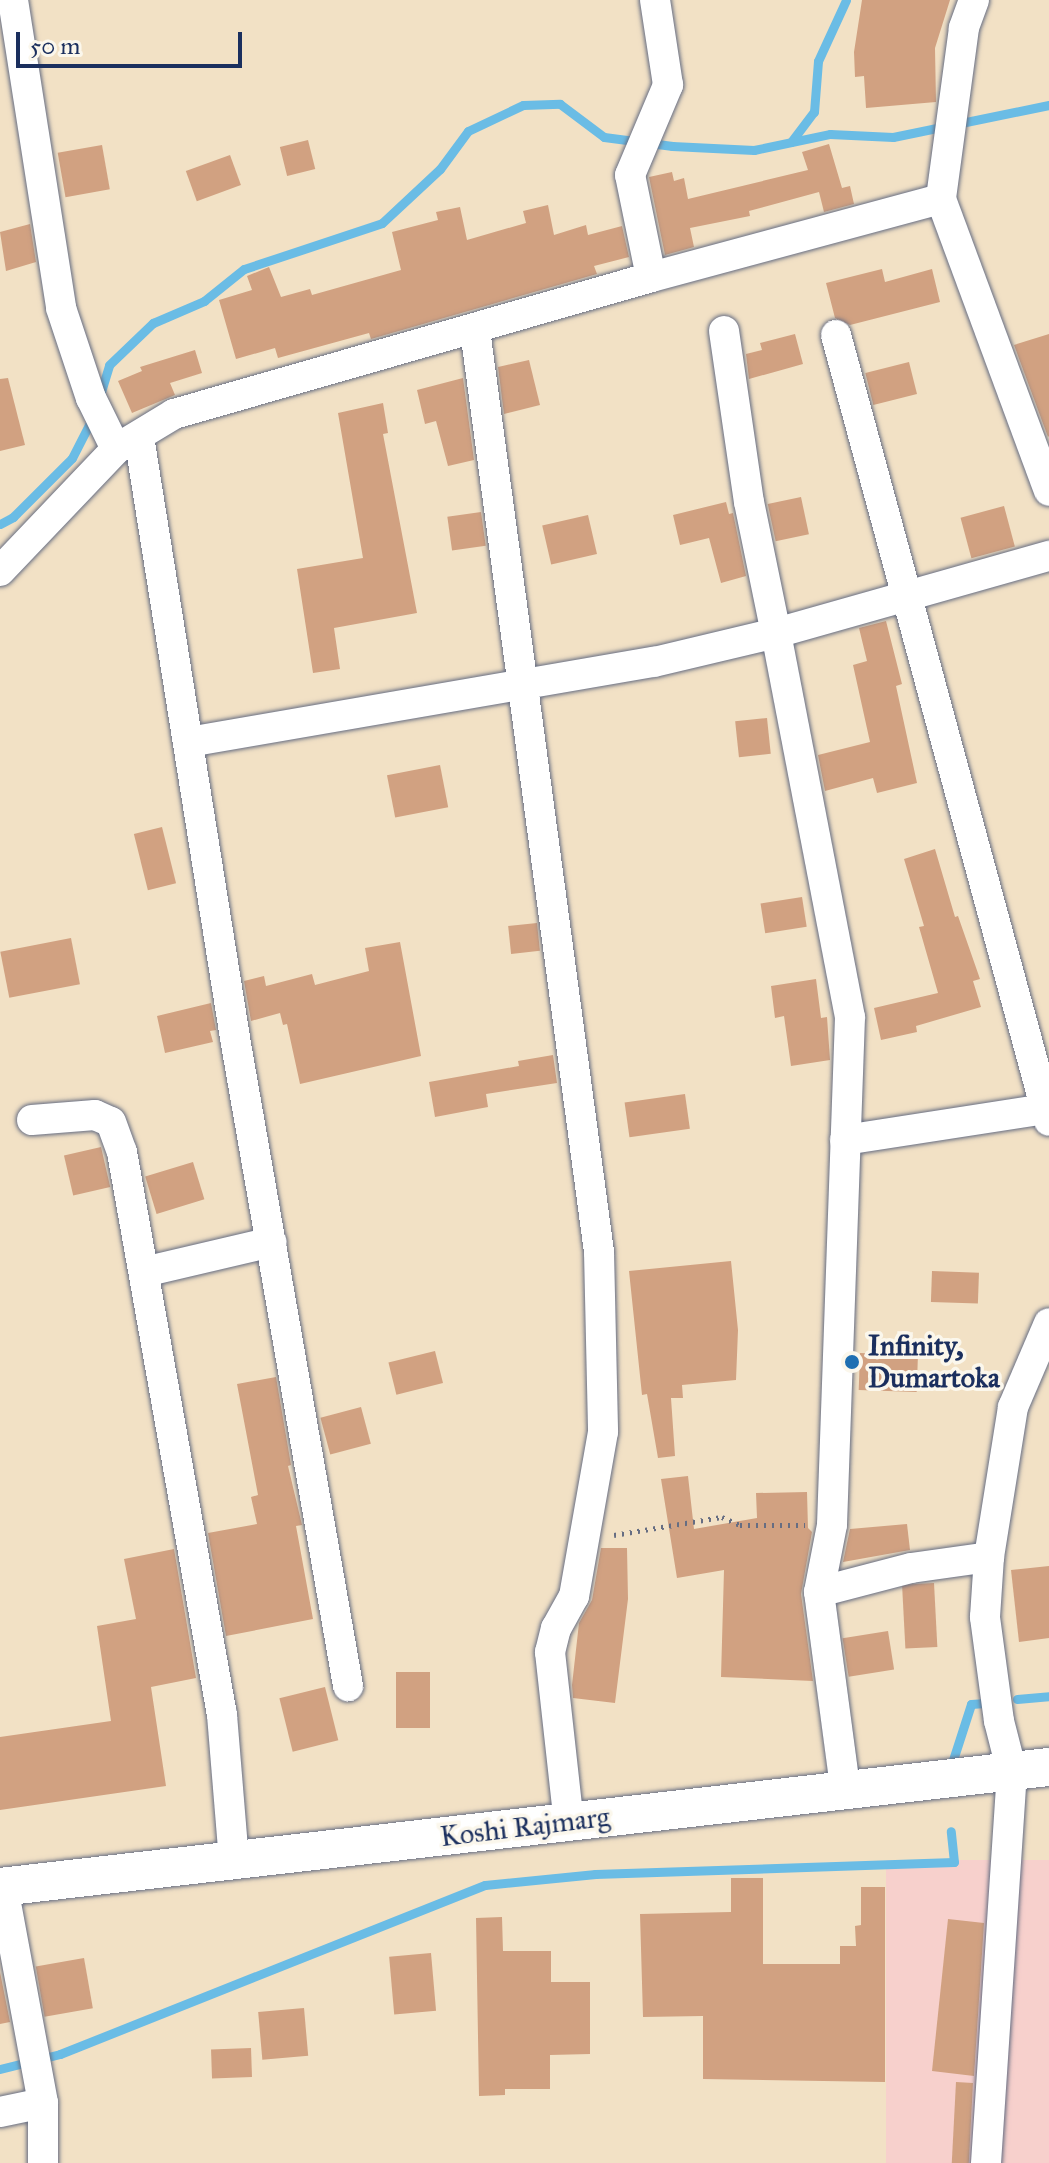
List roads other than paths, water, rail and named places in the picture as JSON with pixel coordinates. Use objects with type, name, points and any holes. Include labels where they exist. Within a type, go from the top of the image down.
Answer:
[{"type":"main road","name":"Koshi Rajmarg","points":[[2,1887],[1049,1767]]},
{"type":"street","points":[[13,0],[61,308],[96,410],[128,443],[189,742],[236,1044],[348,1686]]},
{"type":"street","points":[[651,277],[630,175],[668,85],[655,0]]},
{"type":"street","points":[[974,0],[964,28],[941,199],[1040,438],[1049,491]]},
{"type":"street","points":[[0,571],[128,443],[174,414],[651,277],[941,199]]},
{"type":"street","points":[[475,330],[599,1252],[603,1432],[574,1596],[556,1628],[550,1652],[569,1823]]},
{"type":"street","points":[[724,331],[749,502],[850,1017],[832,1525],[819,1592],[845,1788]]},
{"type":"street","points":[[836,335],[907,599],[1037,1030],[1047,1115],[845,1140]]},
{"type":"street","points":[[189,742],[654,662],[907,599],[1049,556]]},
{"type":"street","points":[[32,1120],[95,1115],[111,1122],[122,1152],[222,1715],[234,1861]]},
{"type":"street","points":[[144,1272],[272,1242]]},
{"type":"street","points":[[986,2163],[1012,1772],[999,1721],[985,1617],[989,1557],[1013,1407],[1049,1323]]},
{"type":"street","points":[[819,1592],[911,1568],[989,1557]]},
{"type":"street","points":[[2,1887],[42,2092],[43,2163]]},
{"type":"street","points":[[0,2112],[42,2092]]},
{"type":"waterway","points":[[791,142],[814,112],[818,61],[846,0]]},
{"type":"waterway","points":[[100,395],[109,365],[153,323],[204,301],[244,269],[382,223],[440,169],[468,131],[523,105],[560,104],[604,137],[672,146],[754,150],[830,134],[893,137],[1049,105]]},
{"type":"waterway","points":[[0,524],[13,517],[72,458],[93,417]]},
{"type":"waterway","points":[[1017,1699],[1049,1696]]},
{"type":"waterway","points":[[952,1763],[971,1704],[985,1703]]},
{"type":"waterway","points":[[0,2069],[60,2054],[485,1885],[595,1874],[954,1862],[951,1831]]},
{"type":"place","name":"Infinity, Dumartoka","points":[[852,1362]]}]
